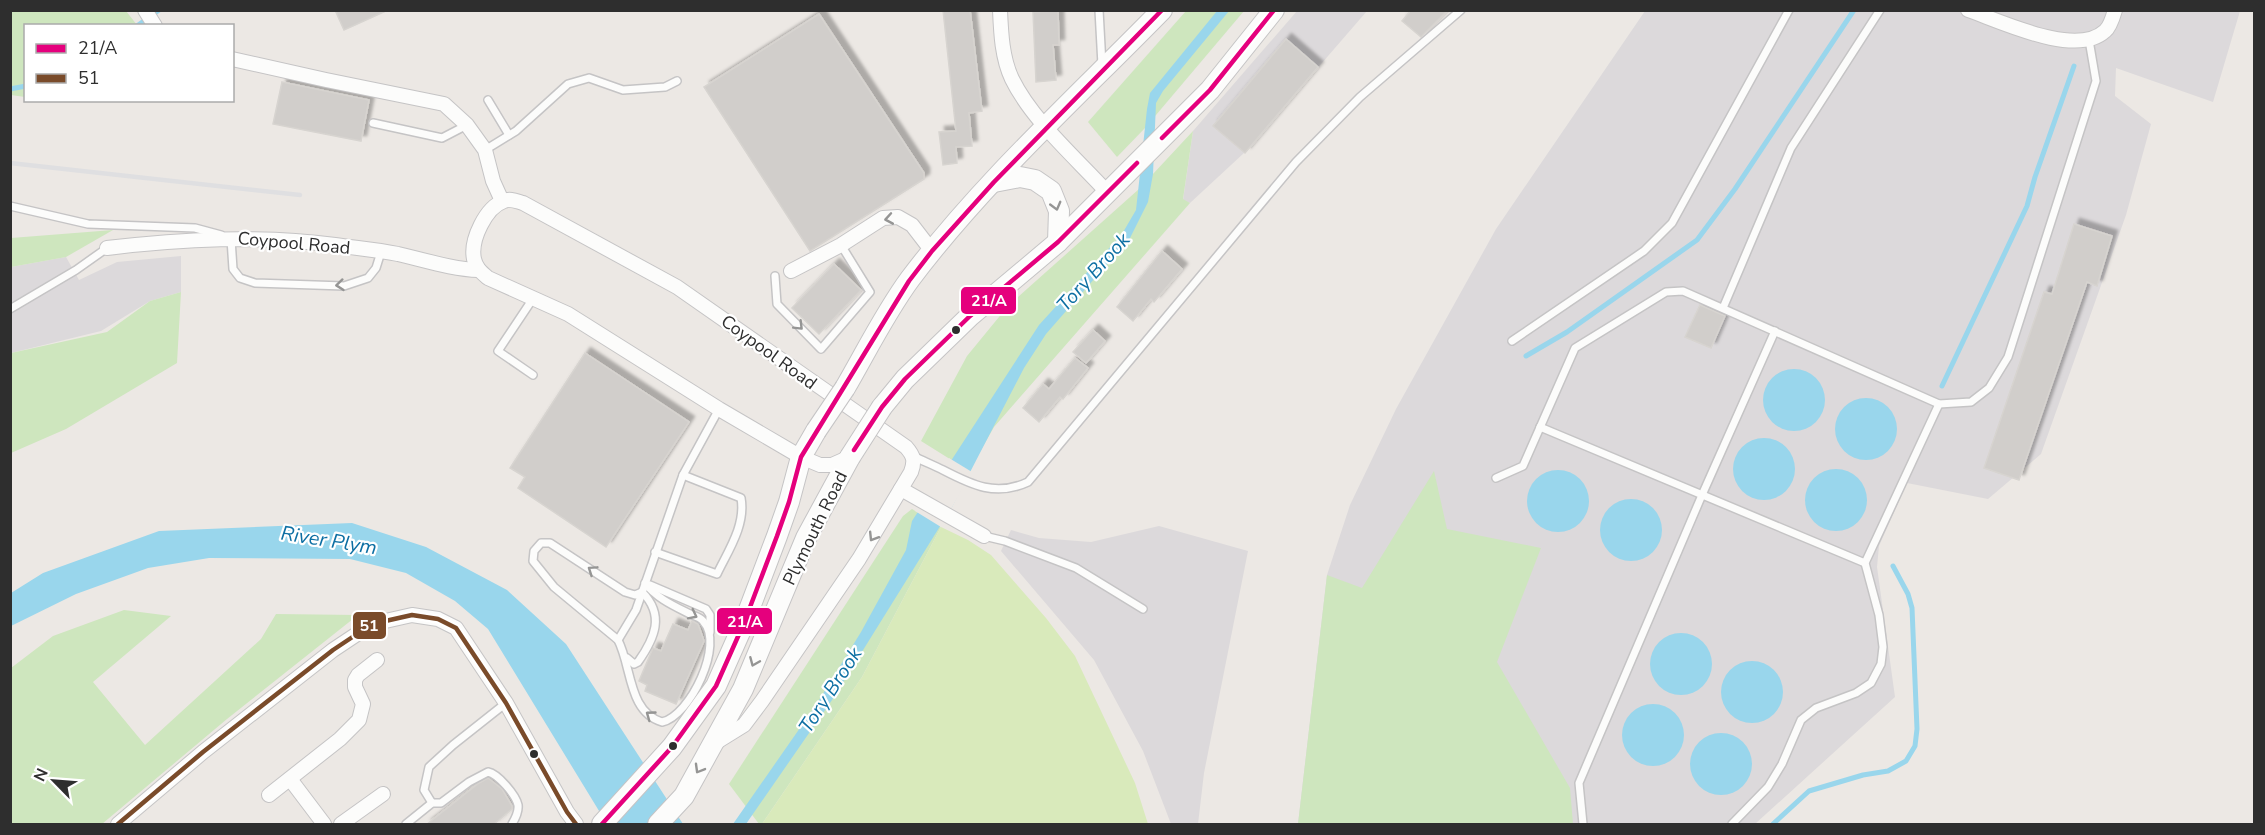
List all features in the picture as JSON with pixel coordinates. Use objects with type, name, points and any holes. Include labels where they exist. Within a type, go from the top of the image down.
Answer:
[{"type":"main road","name":"Plymouth Road","points":[[603,824],[672,747],[716,686],[744,623],[777,536],[801,457],[903,290],[932,251],[994,182],[1162,10]]},
{"type":"main road","name":"Plymouth Road","points":[[658,825],[684,796],[715,742],[743,689],[806,537],[850,457],[882,407],[905,379],[970,316],[1058,242],[1210,90],[1274,10]]},
{"type":"main road","points":[[994,182],[1020,177],[1035,180],[1051,191],[1059,211],[1058,242]]},
{"type":"street","points":[[144,10],[153,24]]},
{"type":"street","points":[[1000,10],[1001,39],[1011,77],[1024,101],[1107,192]]},
{"type":"street","points":[[1968,10],[2055,40],[2089,40],[2106,31],[2115,10]]},
{"type":"street","points":[[234,59],[444,104],[467,125],[485,150],[493,181],[502,201],[490,210],[476,239],[474,257],[478,270]]},
{"type":"street","name":"Coypool Road","points":[[502,201],[511,200],[522,203],[677,287],[906,447],[913,456]]},
{"type":"street","points":[[791,271],[841,245],[883,218],[898,217],[912,225],[932,251]]},
{"type":"street","name":"Coypool Road","points":[[107,248],[171,240],[231,238],[332,245],[381,252],[462,270],[478,270],[488,278],[534,297],[608,338],[801,457],[820,465],[832,465],[850,457]]},
{"type":"street","points":[[715,742],[744,725],[762,701],[859,559],[901,489],[914,464],[913,456]]},
{"type":"street","points":[[901,489],[984,536]]},
{"type":"street","points":[[118,825],[203,752],[333,650],[372,624],[412,615],[438,619],[456,628],[506,703],[576,825]]},
{"type":"street","points":[[269,795],[340,739],[359,720],[363,704],[355,687],[355,680],[377,660]]},
{"type":"street","points":[[290,779],[324,825]]},
{"type":"street","points":[[341,825],[383,794]]},
{"type":"lane","points":[[1099,10],[1103,71]]},
{"type":"lane","points":[[913,456],[941,468],[966,483],[980,487],[1014,488],[1028,482],[1296,162],[1360,97],[1461,10]]},
{"type":"lane","points":[[1512,341],[1644,251],[1672,223],[1789,10]]},
{"type":"lane","points":[[1723,308],[1791,148],[1880,10]]},
{"type":"lane","points":[[1496,478],[1523,466],[1575,348],[1666,292],[1683,291],[1939,404],[1971,402],[1989,388],[2008,357],[2096,81],[2089,40]]},
{"type":"lane","points":[[485,150],[537,114],[568,84],[589,78],[622,90],[665,87],[677,81]]},
{"type":"lane","points":[[488,100],[509,135]]},
{"type":"lane","points":[[373,123],[441,138],[467,125]]},
{"type":"lane","points":[[10,206],[88,224],[195,228],[231,238],[233,269],[240,278],[255,283],[344,286],[368,278],[376,268],[381,252]]},
{"type":"lane","points":[[775,276],[777,304],[821,348],[870,292],[841,245]]},
{"type":"lane","points":[[10,309],[76,270],[107,248]]},
{"type":"lane","points":[[533,375],[498,351],[534,297]]},
{"type":"lane","points":[[1583,825],[1579,783],[1775,331]]},
{"type":"lane","points":[[1732,825],[1768,787],[1782,764],[1801,720],[1816,708],[1856,693],[1871,683],[1881,664],[1883,648],[1879,615],[1865,563],[1939,404]]},
{"type":"lane","points":[[618,640],[636,610],[683,475],[720,409]]},
{"type":"lane","points":[[1540,427],[1865,563]]},
{"type":"lane","points":[[655,552],[717,574],[734,539],[743,511],[741,498],[683,475]]},
{"type":"lane","points":[[984,536],[1005,541],[1076,568],[1143,609]]},
{"type":"lane","points":[[541,543],[550,543],[624,592],[635,595],[642,592],[656,609],[657,620],[655,629],[638,662],[634,664],[626,656],[618,640],[546,580],[533,561],[534,551],[541,543]]},
{"type":"lane","points":[[645,583],[659,597],[700,618],[709,636]]},
{"type":"lane","points":[[626,656],[635,696],[640,707],[654,720],[662,722],[668,721],[679,712],[695,693],[709,653],[710,620],[706,609],[645,583]]},
{"type":"lane","points":[[432,803],[424,790],[429,767],[506,703]]},
{"type":"lane","points":[[406,825],[432,803],[441,803],[483,774],[492,773],[500,779],[518,805],[512,825]]},
{"type":"shaded area","points":[[1297,11],[1367,11],[1244,153],[1190,203],[1183,200],[1193,131]]},
{"type":"shaded area","points":[[1645,11],[2240,11],[2213,102],[2116,68],[2115,96],[2151,124],[2126,215],[2041,454],[1988,499],[1907,483],[1879,546],[1877,567],[1895,697],[1755,824],[1298,824],[1327,575],[1350,505],[1396,409],[1496,229]]},
{"type":"shaded area","points":[[181,256],[181,292],[150,301],[101,331],[11,353],[11,267],[66,257],[79,280],[117,262]]},
{"type":"shaded area","points":[[1159,526],[1248,551],[1204,773],[1198,824],[1171,824],[1143,751],[1094,660],[1001,551],[1011,530],[1039,538],[1091,542]]},
{"type":"green space","points":[[10,11],[126,11],[136,24],[24,24],[24,97],[11,95]]},
{"type":"green space","points":[[1186,11],[1244,11],[1145,128],[1117,157],[1088,122]]},
{"type":"green space","points":[[1193,131],[1183,199],[1190,203],[994,427],[969,471],[921,441],[967,356],[1008,306],[1139,189]]},
{"type":"green space","points":[[113,230],[66,257],[11,267],[11,238]]},
{"type":"green space","points":[[181,292],[177,363],[66,429],[11,453],[11,353],[107,332],[150,301]]},
{"type":"green space","points":[[1434,471],[1447,529],[1541,548],[1497,662],[1570,788],[1573,824],[1298,824],[1327,575],[1362,588]]},
{"type":"green space","points":[[912,509],[941,527],[862,677],[762,824],[759,824],[729,784],[903,516]]},
{"type":"green space","points":[[941,527],[968,540],[991,555],[1046,618],[1075,656],[1135,783],[1148,824],[762,824],[862,677]]},
{"type":"green space","points":[[124,610],[171,616],[93,682],[145,745],[261,639],[276,614],[358,615],[227,719],[102,824],[11,824],[11,668],[53,636]]},
{"type":"water","name":"Tory Brook","points":[[1217,11],[1229,11],[1163,91],[1156,103],[1153,174],[1148,202],[1130,238],[1046,334],[1024,368],[952,507],[832,700],[746,824],[733,824],[816,705],[861,632],[906,550],[912,521],[1039,325],[1122,234],[1136,210],[1150,93]]},
{"type":"water","points":[[1794,369],[1816,378],[1825,400],[1816,422],[1794,431],[1772,422],[1763,400],[1772,378]]},
{"type":"water","points":[[1866,398],[1888,407],[1897,429],[1888,451],[1866,460],[1844,451],[1835,429],[1844,407]]},
{"type":"water","points":[[1764,438],[1786,447],[1795,469],[1786,491],[1764,500],[1742,491],[1733,469],[1742,447]]},
{"type":"water","points":[[1836,469],[1858,478],[1867,500],[1858,522],[1836,531],[1814,522],[1805,500],[1814,478]]},
{"type":"water","points":[[1558,470],[1580,479],[1589,501],[1580,523],[1558,532],[1536,523],[1527,501],[1536,479]]},
{"type":"water","points":[[1631,499],[1653,508],[1662,530],[1653,552],[1631,561],[1609,552],[1600,530],[1609,508]]},
{"type":"water","name":"River Plym","points":[[352,523],[426,547],[507,590],[566,644],[683,824],[607,824],[488,629],[455,601],[406,573],[350,559],[209,558],[148,568],[76,594],[11,626],[11,593],[43,573],[159,531]]},
{"type":"water","points":[[1681,633],[1703,642],[1712,664],[1703,686],[1681,695],[1659,686],[1650,664],[1659,642]]},
{"type":"water","points":[[1752,661],[1774,670],[1783,692],[1774,714],[1752,723],[1730,714],[1721,692],[1730,670]]},
{"type":"water","points":[[1653,704],[1675,713],[1684,735],[1675,757],[1653,766],[1631,757],[1622,735],[1631,713]]},
{"type":"water","points":[[1721,733],[1743,742],[1752,764],[1743,786],[1721,795],[1699,786],[1690,764],[1699,742]]},
{"type":"pier","points":[[949,458],[972,472],[941,527],[915,511]]},
{"type":"building","points":[[335,10],[388,10],[344,30]]},
{"type":"building","points":[[943,10],[970,10],[982,111],[969,113],[972,146],[956,147],[957,163],[943,165],[939,132],[956,131]]},
{"type":"building","points":[[1411,10],[1448,10],[1421,37],[1402,21]]},
{"type":"building","points":[[1058,11],[1059,45],[1053,45],[1056,80],[1036,82],[1033,12]]},
{"type":"building","points":[[819,14],[924,173],[924,179],[810,251],[704,87]]},
{"type":"building","points":[[1286,39],[1318,67],[1245,153],[1213,126]]},
{"type":"building","points":[[282,82],[369,100],[361,141],[273,124]]},
{"type":"building","points":[[2074,224],[2112,236],[2097,286],[2087,282],[2019,480],[1984,468],[2044,292],[2052,294]]},
{"type":"building","points":[[1162,251],[1182,269],[1154,302],[1151,299],[1133,321],[1117,307]]},
{"type":"building","points":[[834,264],[861,290],[819,334],[792,308]]},
{"type":"building","points":[[1700,305],[1725,316],[1711,348],[1685,337]]},
{"type":"building","points":[[1093,330],[1105,341],[1086,363],[1073,352]]},
{"type":"building","points":[[585,353],[689,422],[606,547],[518,488],[525,477],[510,468]]},
{"type":"building","points":[[1075,358],[1088,368],[1063,399],[1060,397],[1039,422],[1023,408],[1043,384],[1049,389]]},
{"type":"building","points":[[692,621],[698,624],[704,641],[676,704],[645,691],[647,685],[639,681],[653,648],[661,651],[673,624],[688,630]]},
{"type":"building","points":[[488,778],[502,789],[512,806],[512,809],[493,825],[426,825],[479,783]]},
{"type":"waterway","points":[[140,24],[159,10]]},
{"type":"waterway","points":[[1526,356],[1567,332],[1697,240],[1735,189],[1854,10]]},
{"type":"waterway","points":[[1942,386],[2027,206],[2074,66]]},
{"type":"waterway","points":[[10,89],[24,86]]},
{"type":"waterway","points":[[1773,824],[1809,791],[1863,775],[1888,771],[1906,761],[1915,746],[1917,729],[1912,608],[1908,594],[1893,566]]},
{"type":"railway","points":[[10,163],[300,195]]},
{"type":"transit line","name":"21/A","points":[[602,824],[672,747],[716,686],[744,623],[777,536],[801,457],[909,281],[932,251],[994,182],[1162,10]]},
{"type":"transit line","name":"21/A","points":[[1162,138],[1210,90],[1274,10]]},
{"type":"transit line","name":"21/A","points":[[854,450],[882,407],[905,379],[970,316],[1058,242],[1137,163]]},
{"type":"transit line","name":"51","points":[[118,824],[203,752],[333,650],[372,624],[412,615],[438,619],[456,628],[506,703],[576,824]]}]
